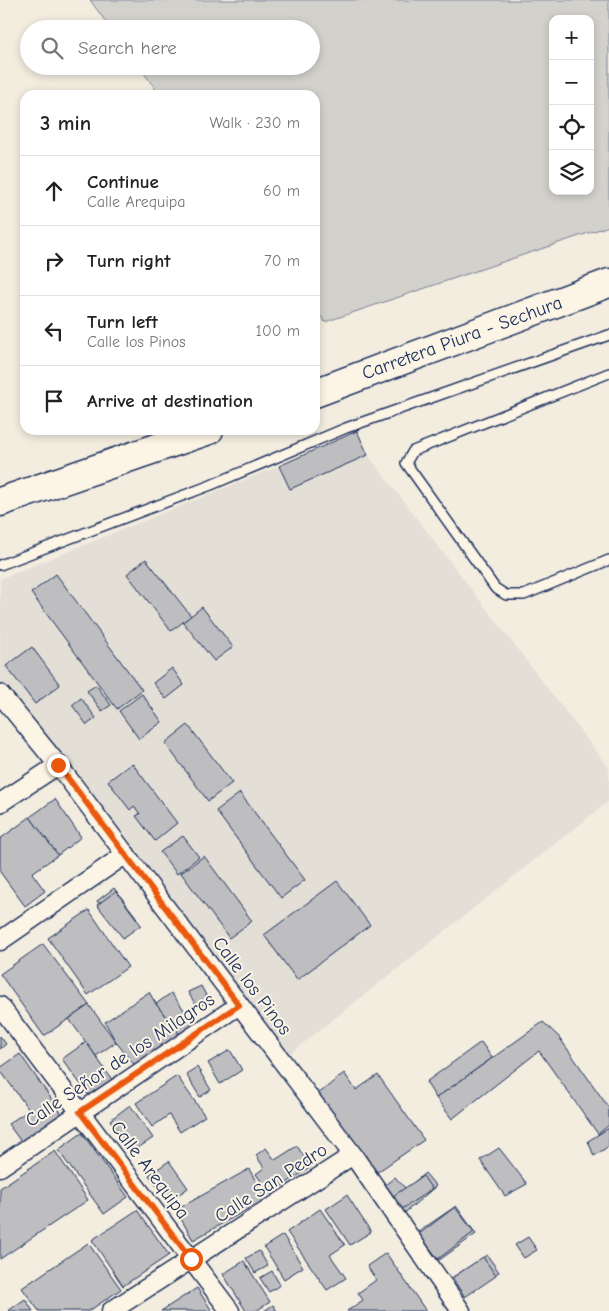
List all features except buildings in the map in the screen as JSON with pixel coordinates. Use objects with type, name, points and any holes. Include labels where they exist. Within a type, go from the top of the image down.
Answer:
[{"type":"main road","name":"Carretera Piura - Sechura","points":[[320,391],[609,283]]},
{"type":"main road","points":[[0,502],[194,435]]},
{"type":"street","name":"Calle los Pinos","points":[[0,694],[58,765],[353,1156],[461,1311]]},
{"type":"street","points":[[0,802],[58,765]]},
{"type":"street","points":[[0,941],[126,854]]},
{"type":"street","name":"Calle Señor de los Milagros","points":[[0,1167],[239,1005]]},
{"type":"street","name":"Calle Arequipa","points":[[0,1006],[230,1311]]},
{"type":"street","name":"Calle San Pedro","points":[[111,1311],[353,1156]]},
{"type":"lane","points":[[0,565],[211,485],[346,428],[609,335]]},
{"type":"lane","points":[[609,373],[413,451],[406,463],[495,588],[506,595],[524,595],[609,560]]},
{"type":"shaded area","points":[[90,0],[609,0],[609,226],[325,322],[320,315],[320,90],[156,90],[146,75],[320,75],[320,20],[104,20]]},
{"type":"shaded area","points":[[357,431],[368,455],[609,768],[609,801],[281,1061],[0,688],[0,579],[279,466]]},
{"type":"route","points":[[58,765],[239,1005],[80,1112],[191,1259]]}]
